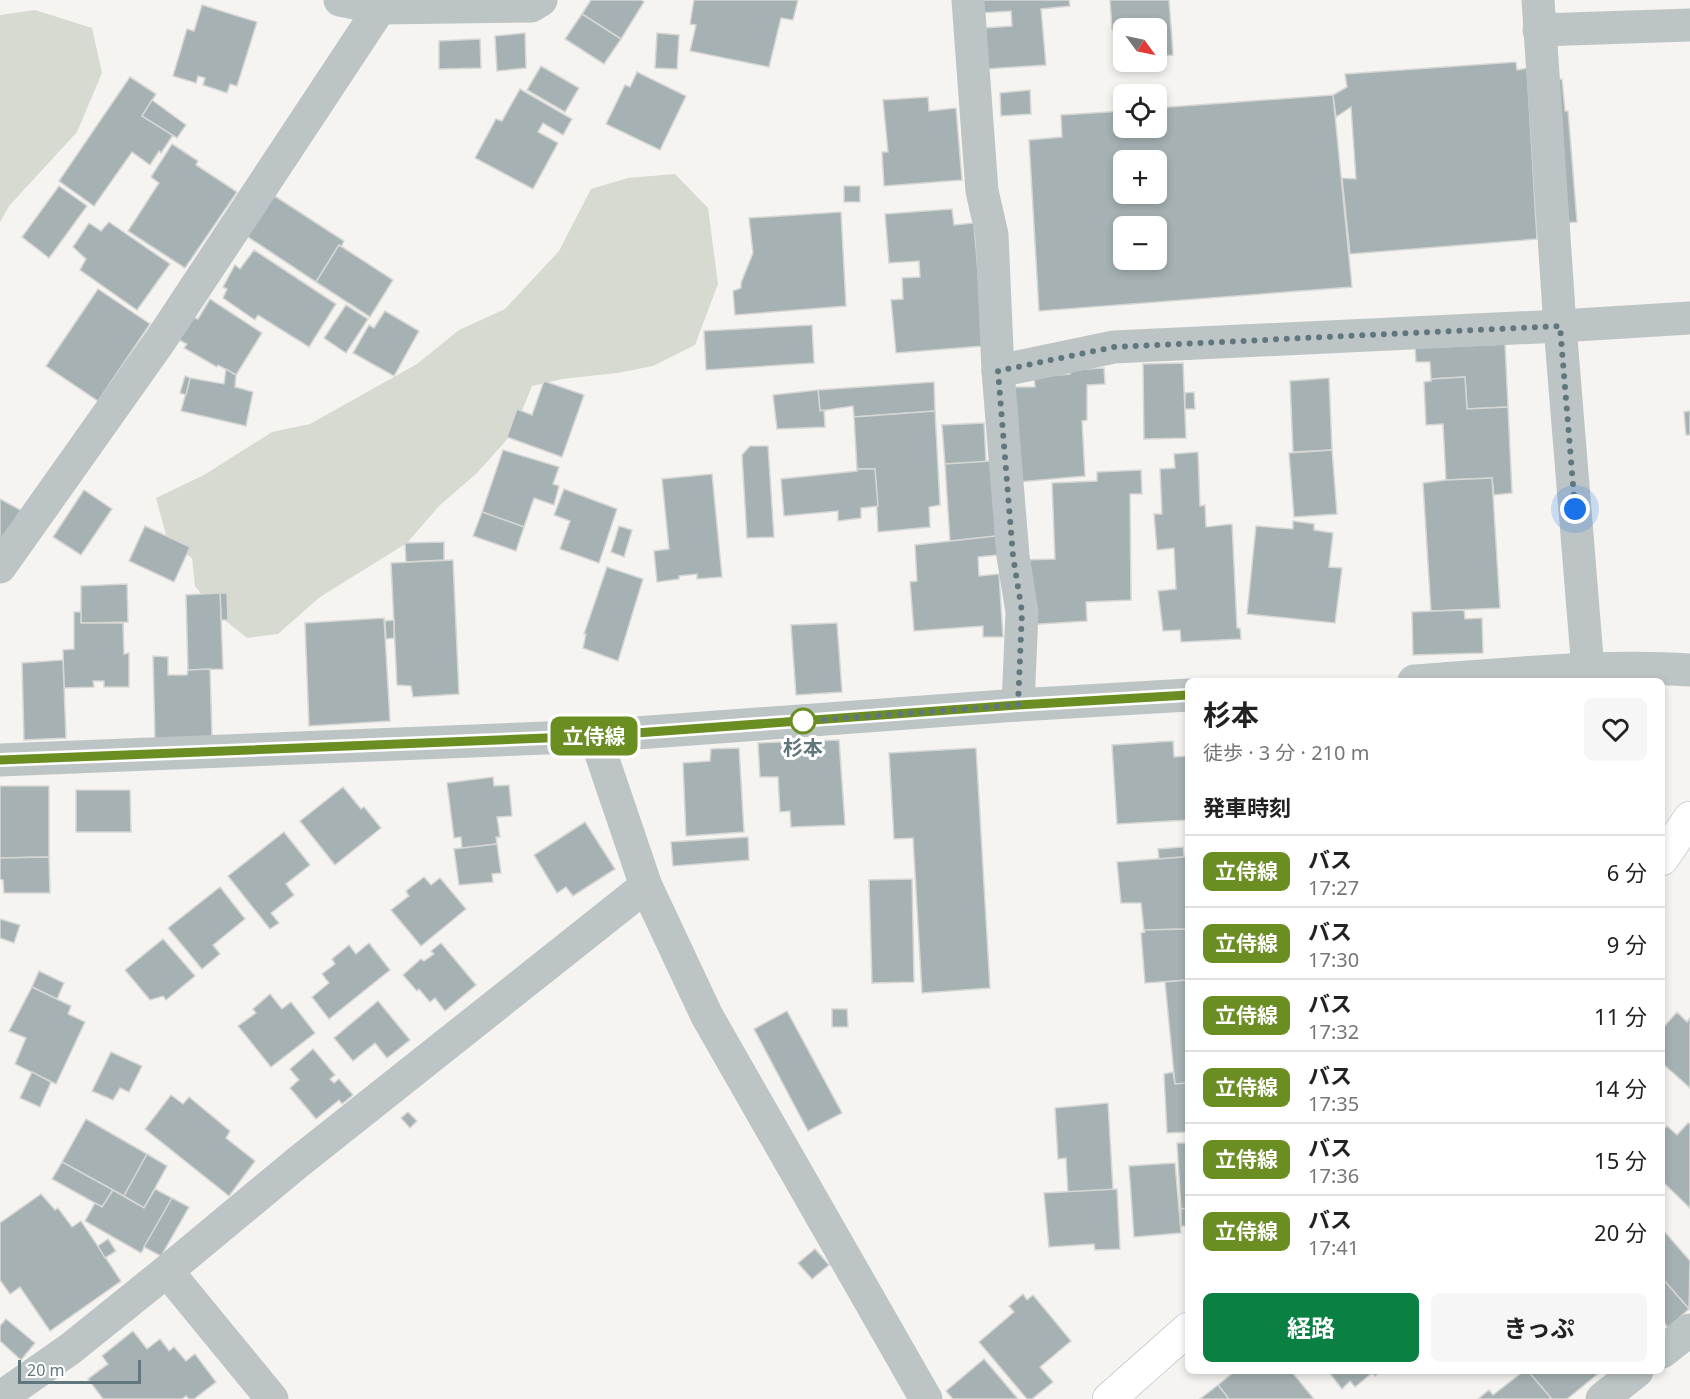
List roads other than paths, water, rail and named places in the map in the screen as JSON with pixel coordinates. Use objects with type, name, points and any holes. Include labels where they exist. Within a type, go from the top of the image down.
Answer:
[{"type":"main road","points":[[1665,855],[1690,818]]},
{"type":"main road","points":[[1115,1397],[1185,1332]]},
{"type":"street","points":[[340,0],[380,8],[531,6],[541,0]]},
{"type":"street","points":[[968,0],[982,191],[992,235],[998,371],[1013,556],[1022,612],[1018,705]]},
{"type":"street","points":[[0,567],[160,341],[380,8]]},
{"type":"street","points":[[1588,670],[1538,15],[1690,25]]},
{"type":"street","points":[[998,371],[1114,347],[1690,318]]},
{"type":"street","points":[[1461,678],[1588,670],[1661,668],[1690,670]]},
{"type":"street","points":[[0,760],[595,736],[1185,695]]},
{"type":"street","points":[[595,736],[646,886],[707,1016],[926,1399]]},
{"type":"street","points":[[0,1398],[70,1349],[297,1163],[646,886]]},
{"type":"street","points":[[167,1271],[272,1399]]},
{"type":"street","points":[[1665,1350],[1690,1330]]},
{"type":"street","points":[[1602,1399],[1633,1374]]},
{"type":"place","name":"杉本","points":[[803,721]]}]
